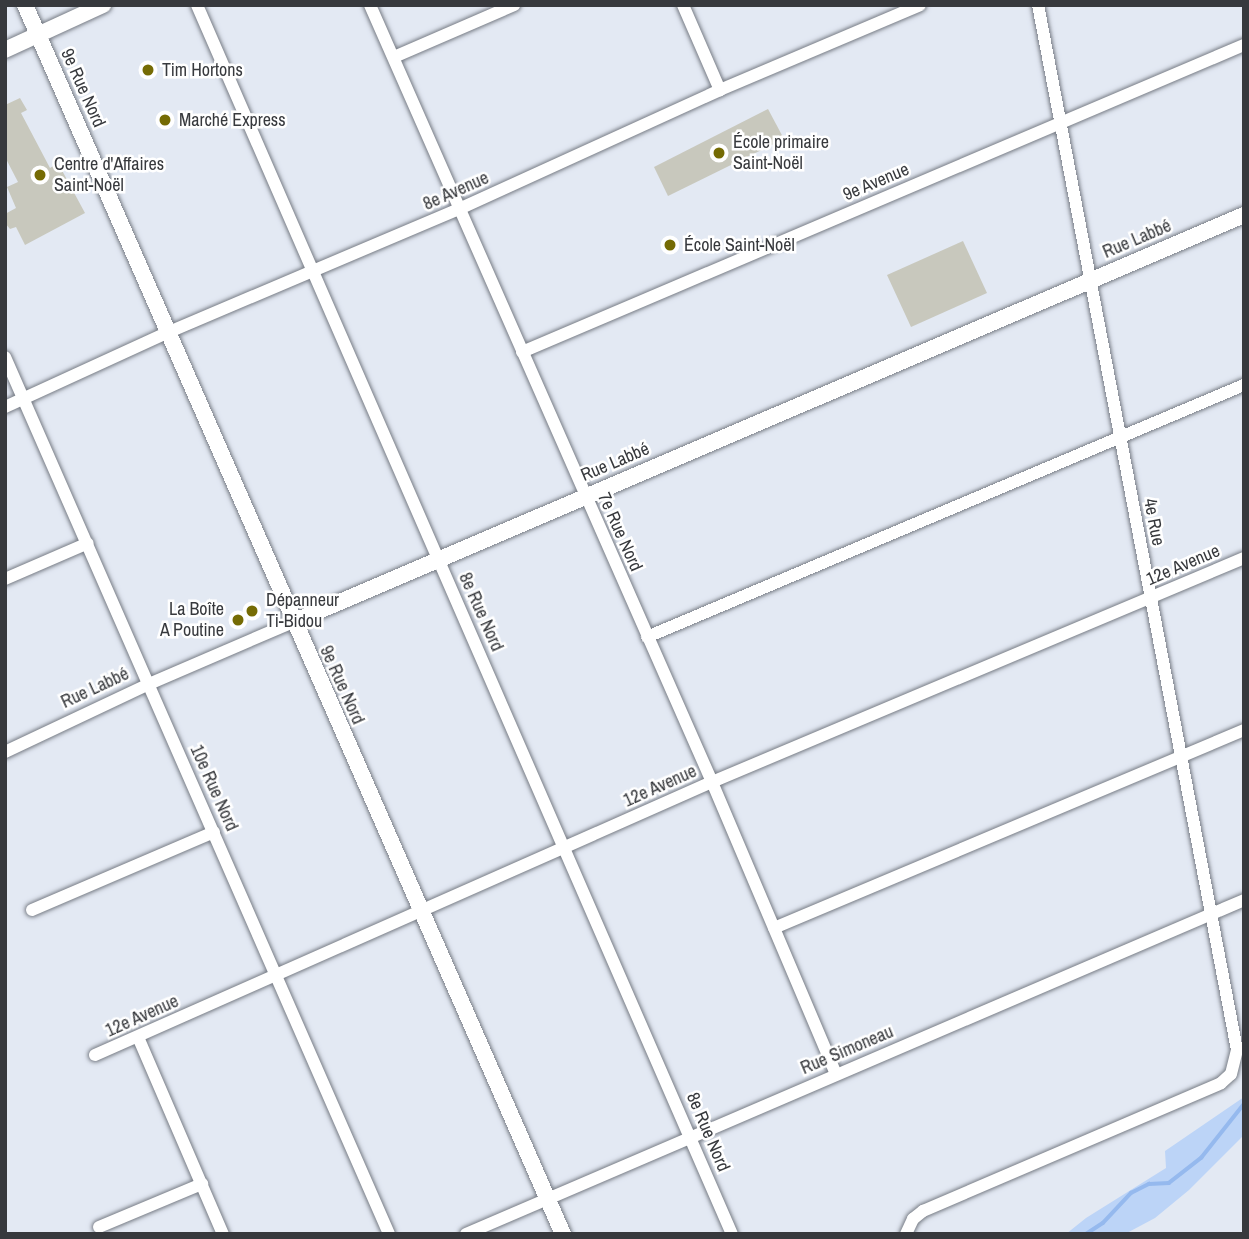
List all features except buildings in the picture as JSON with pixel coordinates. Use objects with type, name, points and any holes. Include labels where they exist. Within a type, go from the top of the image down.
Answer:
[{"type":"street","name":"9e Rue Nord","points":[[26,5],[293,622],[422,909],[563,1234]]},
{"type":"street","points":[[5,50],[103,5]]},
{"type":"street","name":"8e Rue Nord","points":[[197,5],[733,1234]]},
{"type":"street","name":"7e Rue Nord","points":[[370,5],[712,782],[836,1074]]},
{"type":"street","points":[[394,57],[514,5]]},
{"type":"street","points":[[683,5],[720,90]]},
{"type":"street","name":"8e Avenue","points":[[5,407],[169,332],[459,209],[720,90],[920,5]]},
{"type":"street","name":"4e Rue","points":[[906,1234],[913,1219],[923,1211],[1221,1083],[1231,1074],[1237,1050],[1179,758],[1038,5]]},
{"type":"street","name":"9e Avenue","points":[[522,352],[1244,45]]},
{"type":"street","name":"Rue Labbé","points":[[5,752],[149,684],[438,558],[1244,215]]},
{"type":"street","name":"10e Rue Nord","points":[[5,357],[278,973],[389,1234]]},
{"type":"street","points":[[647,637],[1244,385]]},
{"type":"street","points":[[5,579],[88,543]]},
{"type":"street","name":"12e Avenue","points":[[95,1055],[712,782],[1244,558]]},
{"type":"street","points":[[774,928],[1244,730]]},
{"type":"street","points":[[32,910],[214,832]]},
{"type":"street","name":"Rue Simoneau","points":[[466,1234],[1244,900]]},
{"type":"street","points":[[138,1037],[223,1234]]},
{"type":"street","points":[[99,1227],[202,1184]]},
{"type":"shaded area","points":[[1244,1097],[1244,1135],[1189,1190],[1155,1218],[1125,1234],[1066,1234],[1086,1218],[1166,1168],[1165,1151]]},
{"type":"waterway","points":[[1086,1234],[1103,1223],[1131,1193],[1149,1184],[1169,1183],[1201,1158],[1244,1104]]},
{"type":"place","name":"Tim Hortons","points":[[148,70]]},
{"type":"place","name":"Marché Express","points":[[165,120]]},
{"type":"place","name":"École primaire Saint-Noël","points":[[719,153]]},
{"type":"place","name":"Centre d'Affaires Saint-Noël","points":[[40,175]]},
{"type":"place","name":"École Saint-Noël","points":[[670,245]]},
{"type":"place","name":"Dépanneur Ti-Bidou","points":[[252,611]]},
{"type":"place","name":"La Boîte A Poutine","points":[[238,620]]}]
